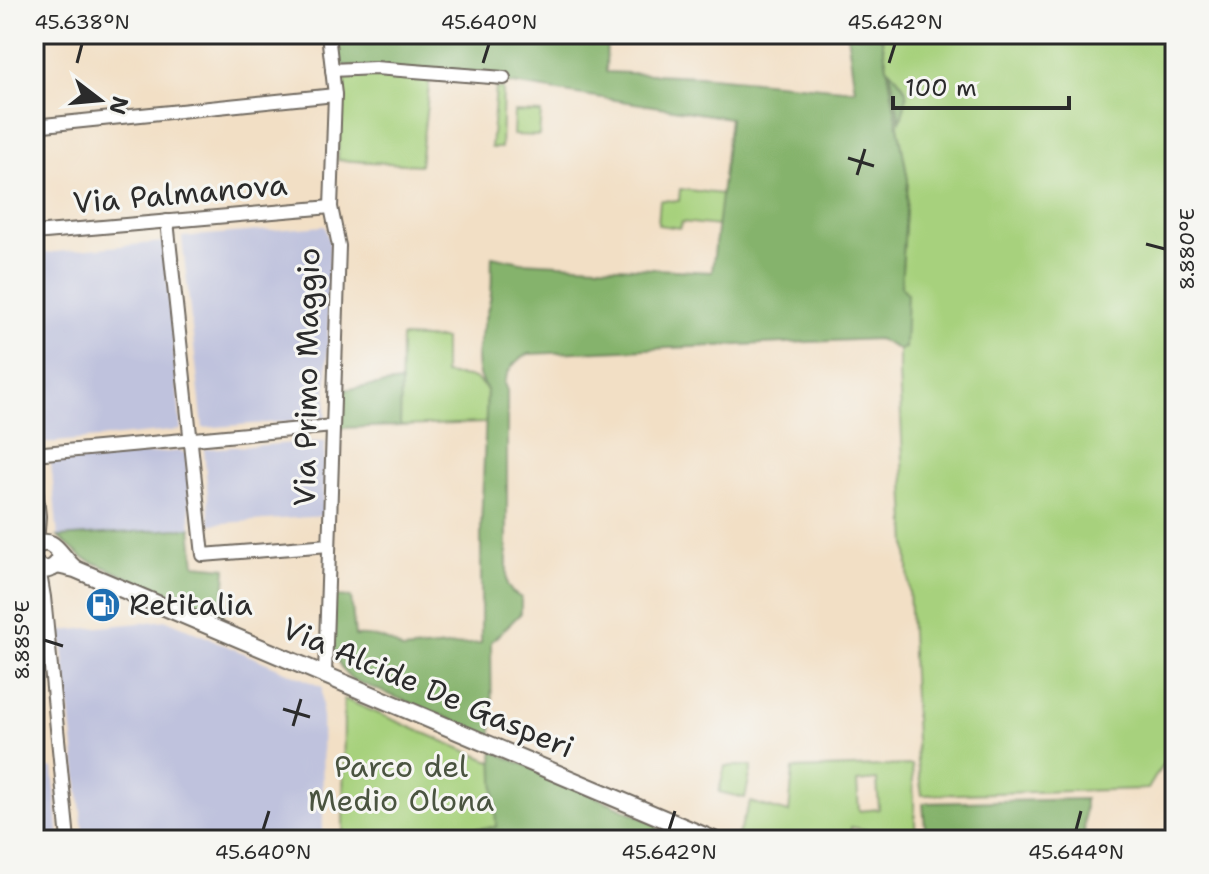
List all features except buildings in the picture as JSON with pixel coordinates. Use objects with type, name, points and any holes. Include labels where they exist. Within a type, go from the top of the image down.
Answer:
[{"type":"street","name":"Via Primo Maggio","points":[[325,674],[339,246],[331,207],[335,95],[328,34]]},
{"type":"street","points":[[332,70],[375,68],[504,78]]},
{"type":"street","points":[[34,126],[335,95]]},
{"type":"street","name":"Via Palmanova","points":[[34,233],[331,207]]},
{"type":"street","points":[[167,221],[203,555],[329,545]]},
{"type":"street","points":[[34,454],[333,426]]},
{"type":"street","points":[[34,470],[40,545]]},
{"type":"street","name":"Via Alcide De Gasperi","points":[[40,545],[56,546],[49,564],[75,569],[714,840]]},
{"type":"street","points":[[49,564],[44,597],[68,840]]},
{"type":"shaded area","points":[[325,226],[330,244],[326,418],[203,428],[182,237]]},
{"type":"shaded area","points":[[164,242],[181,430],[45,443],[34,324],[34,254]]},
{"type":"shaded area","points":[[325,441],[323,516],[210,524],[204,449]]},
{"type":"shaded area","points":[[181,451],[186,454],[191,528],[58,537],[51,462]]},
{"type":"shaded area","points":[[167,620],[322,687],[323,839],[84,840],[61,631]]},
{"type":"shaded area","points":[[53,768],[59,840],[34,840],[34,769]]},
{"type":"green space","points":[[335,34],[607,34],[606,72],[699,76],[855,90],[847,34],[881,34],[908,180],[901,286],[907,293],[905,348],[899,350],[878,339],[529,354],[516,362],[504,383],[507,391],[507,585],[521,598],[521,613],[491,642],[492,736],[353,680],[334,652],[333,596],[351,597],[355,636],[380,638],[402,650],[481,643],[481,526],[487,390],[481,380],[477,358],[491,295],[492,256],[521,262],[712,272],[730,118],[469,77],[339,65]]},
{"type":"green space","points":[[881,34],[1175,34],[1175,762],[1164,762],[1148,789],[922,795],[917,763],[899,373],[899,314],[908,180]]},
{"type":"green space","points":[[890,70],[902,83],[906,93],[900,122]]},
{"type":"green space","points":[[377,71],[430,77],[420,165],[338,160],[339,73]]},
{"type":"green space","points":[[496,88],[503,89],[501,148],[491,148]]},
{"type":"green space","points":[[514,112],[541,113],[539,136],[513,135]]},
{"type":"green space","points":[[680,189],[722,194],[718,226],[682,222],[680,228],[658,225],[660,200],[679,201]]},
{"type":"green space","points":[[401,337],[444,339],[444,374],[475,378],[487,390],[486,423],[400,426]]},
{"type":"green space","points":[[401,382],[400,426],[340,428],[342,390]]},
{"type":"green space","points":[[191,528],[195,565],[226,568],[223,618],[83,558],[58,537]]},
{"type":"green space","name":"Parco del Medio Olona","points":[[344,699],[502,766],[513,840],[340,840],[343,832]]},
{"type":"green space","points":[[493,751],[657,824],[658,840],[312,840],[496,827]]},
{"type":"green space","points":[[912,765],[916,840],[851,827],[850,840],[736,840],[750,802],[789,813],[793,769]],"holes":[[[877,780],[879,809],[859,811],[857,782]]]},
{"type":"green space","points":[[725,766],[752,766],[745,798],[719,792]]},
{"type":"green space","points":[[1085,799],[1084,840],[926,840],[923,803]]},
{"type":"place","name":"Retitalia","points":[[103,605]]}]
